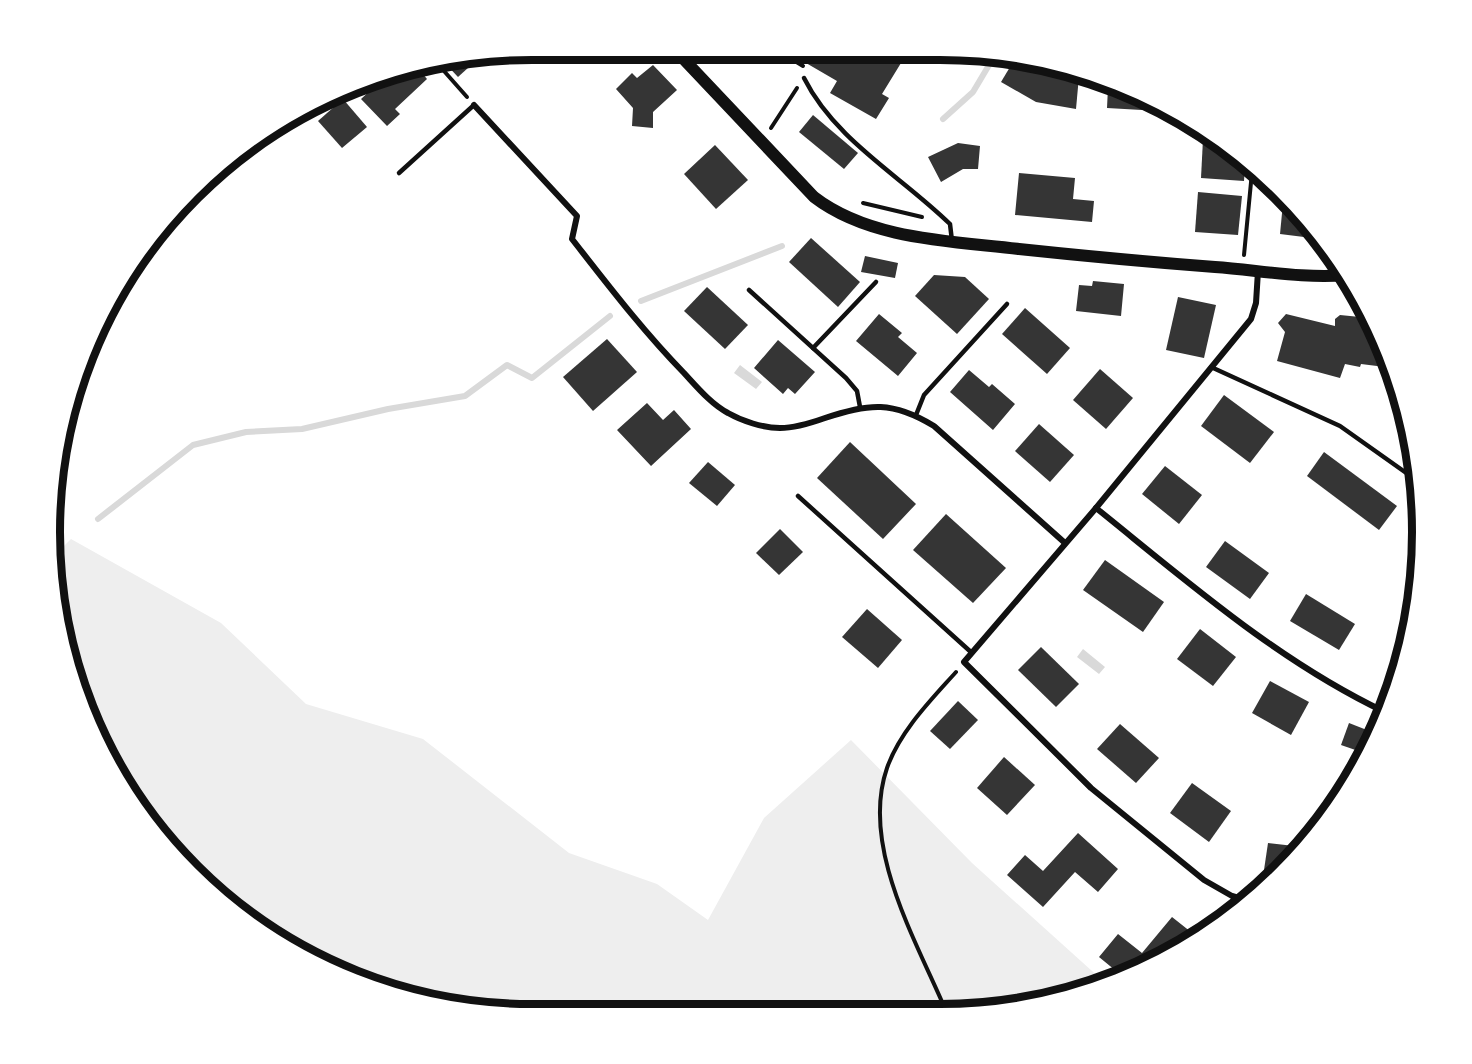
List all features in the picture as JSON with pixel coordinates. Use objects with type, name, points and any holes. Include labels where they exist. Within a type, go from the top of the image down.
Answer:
[{"type":"main road","points":[[684,60],[814,197],[831,210],[879,227],[952,241],[1116,260],[1335,274]]},
{"type":"street","points":[[474,105],[577,216],[572,239],[647,334],[702,392],[727,413],[753,423],[781,428],[810,423],[861,406],[885,406],[916,415],[934,426],[1065,543]]},
{"type":"street","points":[[1238,898],[1204,880],[1091,789],[964,662],[1096,508],[1251,319],[1256,303],[1258,270]]},
{"type":"street","points":[[1096,508],[1219,608],[1351,696],[1378,709]]},
{"type":"lane","points":[[804,78],[812,94],[872,160],[950,224],[952,241]]},
{"type":"lane","points":[[399,173],[474,105]]},
{"type":"lane","points":[[813,348],[876,282]]},
{"type":"lane","points":[[748,290],[857,391],[861,406]]},
{"type":"lane","points":[[916,415],[924,395],[1006,304]]},
{"type":"lane","points":[[1211,367],[1340,426],[1408,475]]},
{"type":"lane","points":[[798,496],[972,653]]},
{"type":"path","points":[[793,60],[809,70]]},
{"type":"path","points":[[442,69],[474,105]]},
{"type":"path","points":[[771,128],[798,86]]},
{"type":"path","points":[[766,122],[778,136]]},
{"type":"path","points":[[1243,269],[1251,177]]},
{"type":"path","points":[[855,200],[950,224]]},
{"type":"path","points":[[943,1004],[888,870],[882,838],[882,799],[887,768],[897,749],[921,712],[964,662]]},
{"type":"shaded area","points":[[740,365],[762,382],[756,389],[734,373]]},
{"type":"shaded area","points":[[71,539],[221,623],[306,704],[423,739],[569,853],[657,884],[708,920],[764,818],[851,740],[972,863],[1098,977],[1032,995],[971,1003],[532,1004],[470,1000],[440,995],[380,979],[351,968],[296,941],[221,887],[177,843],[140,794],[109,741],[85,684],[69,624],[61,549]]},
{"type":"shaded area","points":[[1083,649],[1105,667],[1099,674],[1077,657]]},
{"type":"building","points":[[801,60],[896,60],[901,63],[882,94],[889,98],[876,119],[830,93],[837,81]]},
{"type":"building","points":[[467,65],[469,67],[458,77],[449,67]]},
{"type":"building","points":[[653,65],[677,90],[653,112],[653,128],[632,126],[633,108],[616,89],[632,73],[637,78]]},
{"type":"building","points":[[1011,65],[1079,81],[1076,109],[1036,102],[1001,82]]},
{"type":"building","points":[[422,73],[427,79],[395,109],[400,114],[387,126],[361,99],[374,87],[380,85]]},
{"type":"building","points":[[1108,91],[1148,109],[1142,110],[1107,108]]},
{"type":"building","points":[[343,100],[367,127],[342,148],[318,121]]},
{"type":"building","points":[[813,115],[858,153],[844,169],[799,132]]},
{"type":"building","points":[[1203,141],[1245,172],[1244,181],[1201,178]]},
{"type":"building","points":[[958,143],[980,146],[978,169],[963,169],[941,182],[928,157]]},
{"type":"building","points":[[715,145],[748,180],[716,209],[684,174]]},
{"type":"building","points":[[1019,173],[1075,178],[1073,199],[1094,201],[1092,222],[1015,215]]},
{"type":"building","points":[[1198,192],[1242,196],[1238,235],[1195,232]]},
{"type":"building","points":[[1283,207],[1308,238],[1280,234]]},
{"type":"building","points":[[811,238],[860,282],[838,307],[789,262]]},
{"type":"building","points":[[865,256],[898,263],[895,278],[861,272]]},
{"type":"building","points":[[934,275],[965,277],[989,299],[957,334],[915,296]]},
{"type":"building","points":[[1093,281],[1124,284],[1121,316],[1076,311],[1079,285],[1092,286]]},
{"type":"building","points":[[707,287],[748,325],[725,349],[684,311]]},
{"type":"building","points":[[1178,297],[1216,305],[1204,358],[1166,350]]},
{"type":"building","points":[[1025,308],[1070,348],[1047,374],[1002,334]]},
{"type":"building","points":[[879,314],[902,333],[898,337],[917,353],[898,376],[856,341]]},
{"type":"building","points":[[1286,314],[1335,326],[1335,319],[1340,315],[1360,317],[1382,367],[1361,364],[1360,367],[1345,364],[1340,378],[1277,361],[1285,332],[1278,323]]},
{"type":"building","points":[[607,339],[637,372],[593,411],[563,377]]},
{"type":"building","points":[[778,340],[815,372],[795,394],[788,388],[783,394],[754,368]]},
{"type":"building","points":[[1100,369],[1133,398],[1106,429],[1073,400]]},
{"type":"building","points":[[969,370],[989,387],[992,384],[1015,404],[993,430],[950,392]]},
{"type":"building","points":[[1224,395],[1274,432],[1250,463],[1201,426]]},
{"type":"building","points":[[647,403],[663,420],[674,410],[691,429],[651,466],[617,430]]},
{"type":"building","points":[[1039,424],[1074,455],[1050,482],[1015,451]]},
{"type":"building","points":[[850,442],[916,504],[883,539],[817,478]]},
{"type":"building","points":[[1324,452],[1397,506],[1379,530],[1307,476]]},
{"type":"building","points":[[708,462],[735,485],[717,506],[689,483]]},
{"type":"building","points":[[1165,466],[1202,495],[1179,524],[1142,494]]},
{"type":"building","points":[[946,514],[1006,568],[973,603],[913,550]]},
{"type":"building","points":[[780,529],[803,552],[779,575],[756,553]]},
{"type":"building","points":[[1225,541],[1269,573],[1250,599],[1206,567]]},
{"type":"building","points":[[1105,560],[1164,602],[1143,632],[1083,590]]},
{"type":"building","points":[[1306,594],[1355,624],[1339,650],[1290,621]]},
{"type":"building","points":[[867,609],[902,640],[878,668],[842,637]]},
{"type":"building","points":[[1200,629],[1236,657],[1213,686],[1177,659]]},
{"type":"building","points":[[1398,642],[1399,642],[1393,666]]},
{"type":"building","points":[[1041,647],[1079,684],[1056,707],[1018,670]]},
{"type":"building","points":[[1270,681],[1309,702],[1291,735],[1252,713]]},
{"type":"building","points":[[958,701],[978,720],[950,749],[930,731]]},
{"type":"building","points":[[1349,723],[1368,730],[1358,751],[1341,745]]},
{"type":"building","points":[[1120,724],[1159,758],[1136,783],[1097,749]]},
{"type":"building","points":[[1004,757],[1035,785],[1007,815],[977,788]]},
{"type":"building","points":[[1192,783],[1231,811],[1209,842],[1170,813]]},
{"type":"building","points":[[1078,833],[1118,869],[1098,892],[1075,872],[1043,907],[1007,875],[1025,855],[1043,871]]},
{"type":"building","points":[[1268,843],[1292,846],[1269,871],[1264,870]]},
{"type":"building","points":[[1172,917],[1190,932],[1149,955],[1115,970],[1099,957],[1118,934],[1142,953]]},
{"type":"waterway","points":[[943,119],[973,92],[990,63]]},
{"type":"waterway","points":[[641,301],[782,246]]},
{"type":"waterway","points":[[98,519],[193,445],[246,432],[302,429],[388,409],[465,396],[507,365],[532,378],[610,316]]}]
